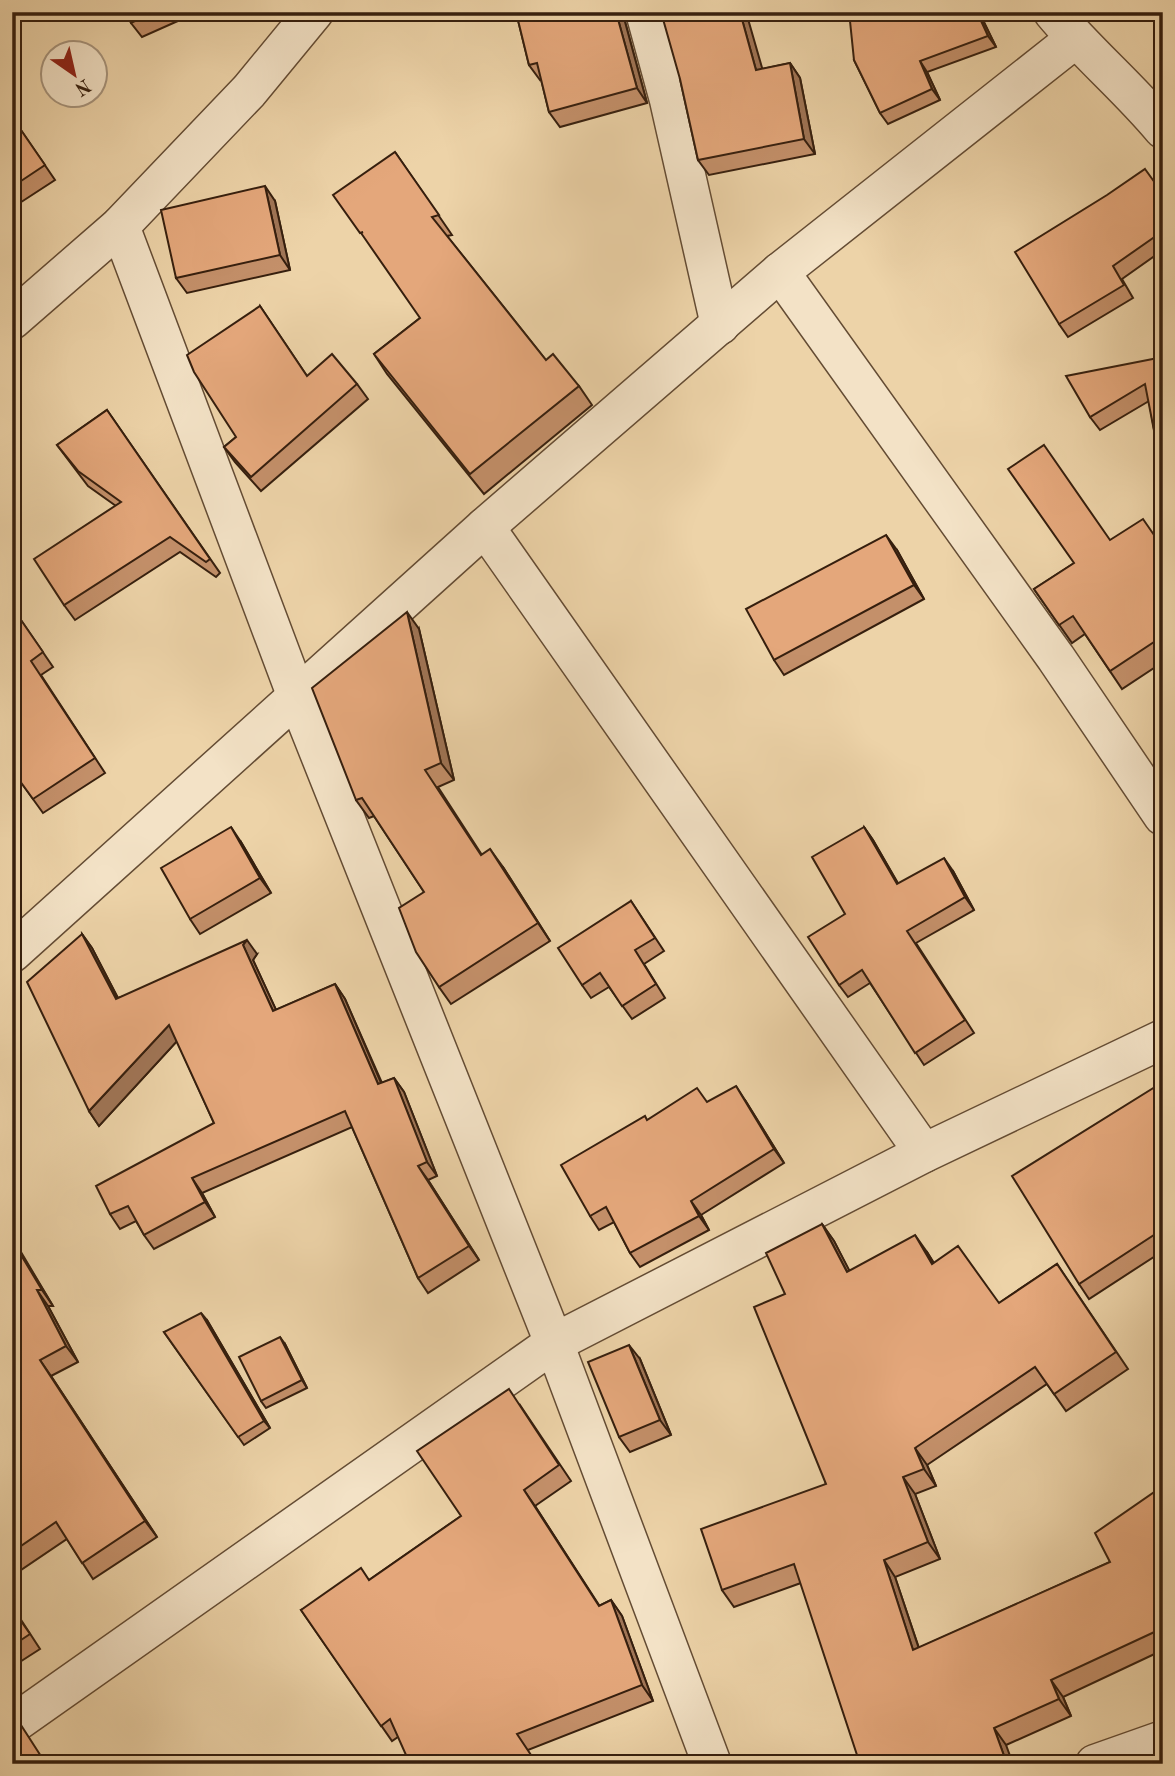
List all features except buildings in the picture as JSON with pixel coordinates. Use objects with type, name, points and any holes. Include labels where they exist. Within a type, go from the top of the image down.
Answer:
[{"type":"street","points":[[12,320],[120,226],[249,91],[314,12]]},
{"type":"street","points":[[645,12],[669,100],[720,325]]},
{"type":"street","points":[[12,953],[485,527],[1064,25],[1158,113]]},
{"type":"street","points":[[120,226],[297,697],[554,1343],[712,1764]]},
{"type":"street","points":[[780,272],[1056,658],[1163,816]]},
{"type":"street","points":[[485,527],[923,1153]]},
{"type":"street","points":[[12,1726],[554,1343],[923,1153],[1163,1039]]},
{"type":"street","points":[[1095,1764],[1163,1740]]}]
